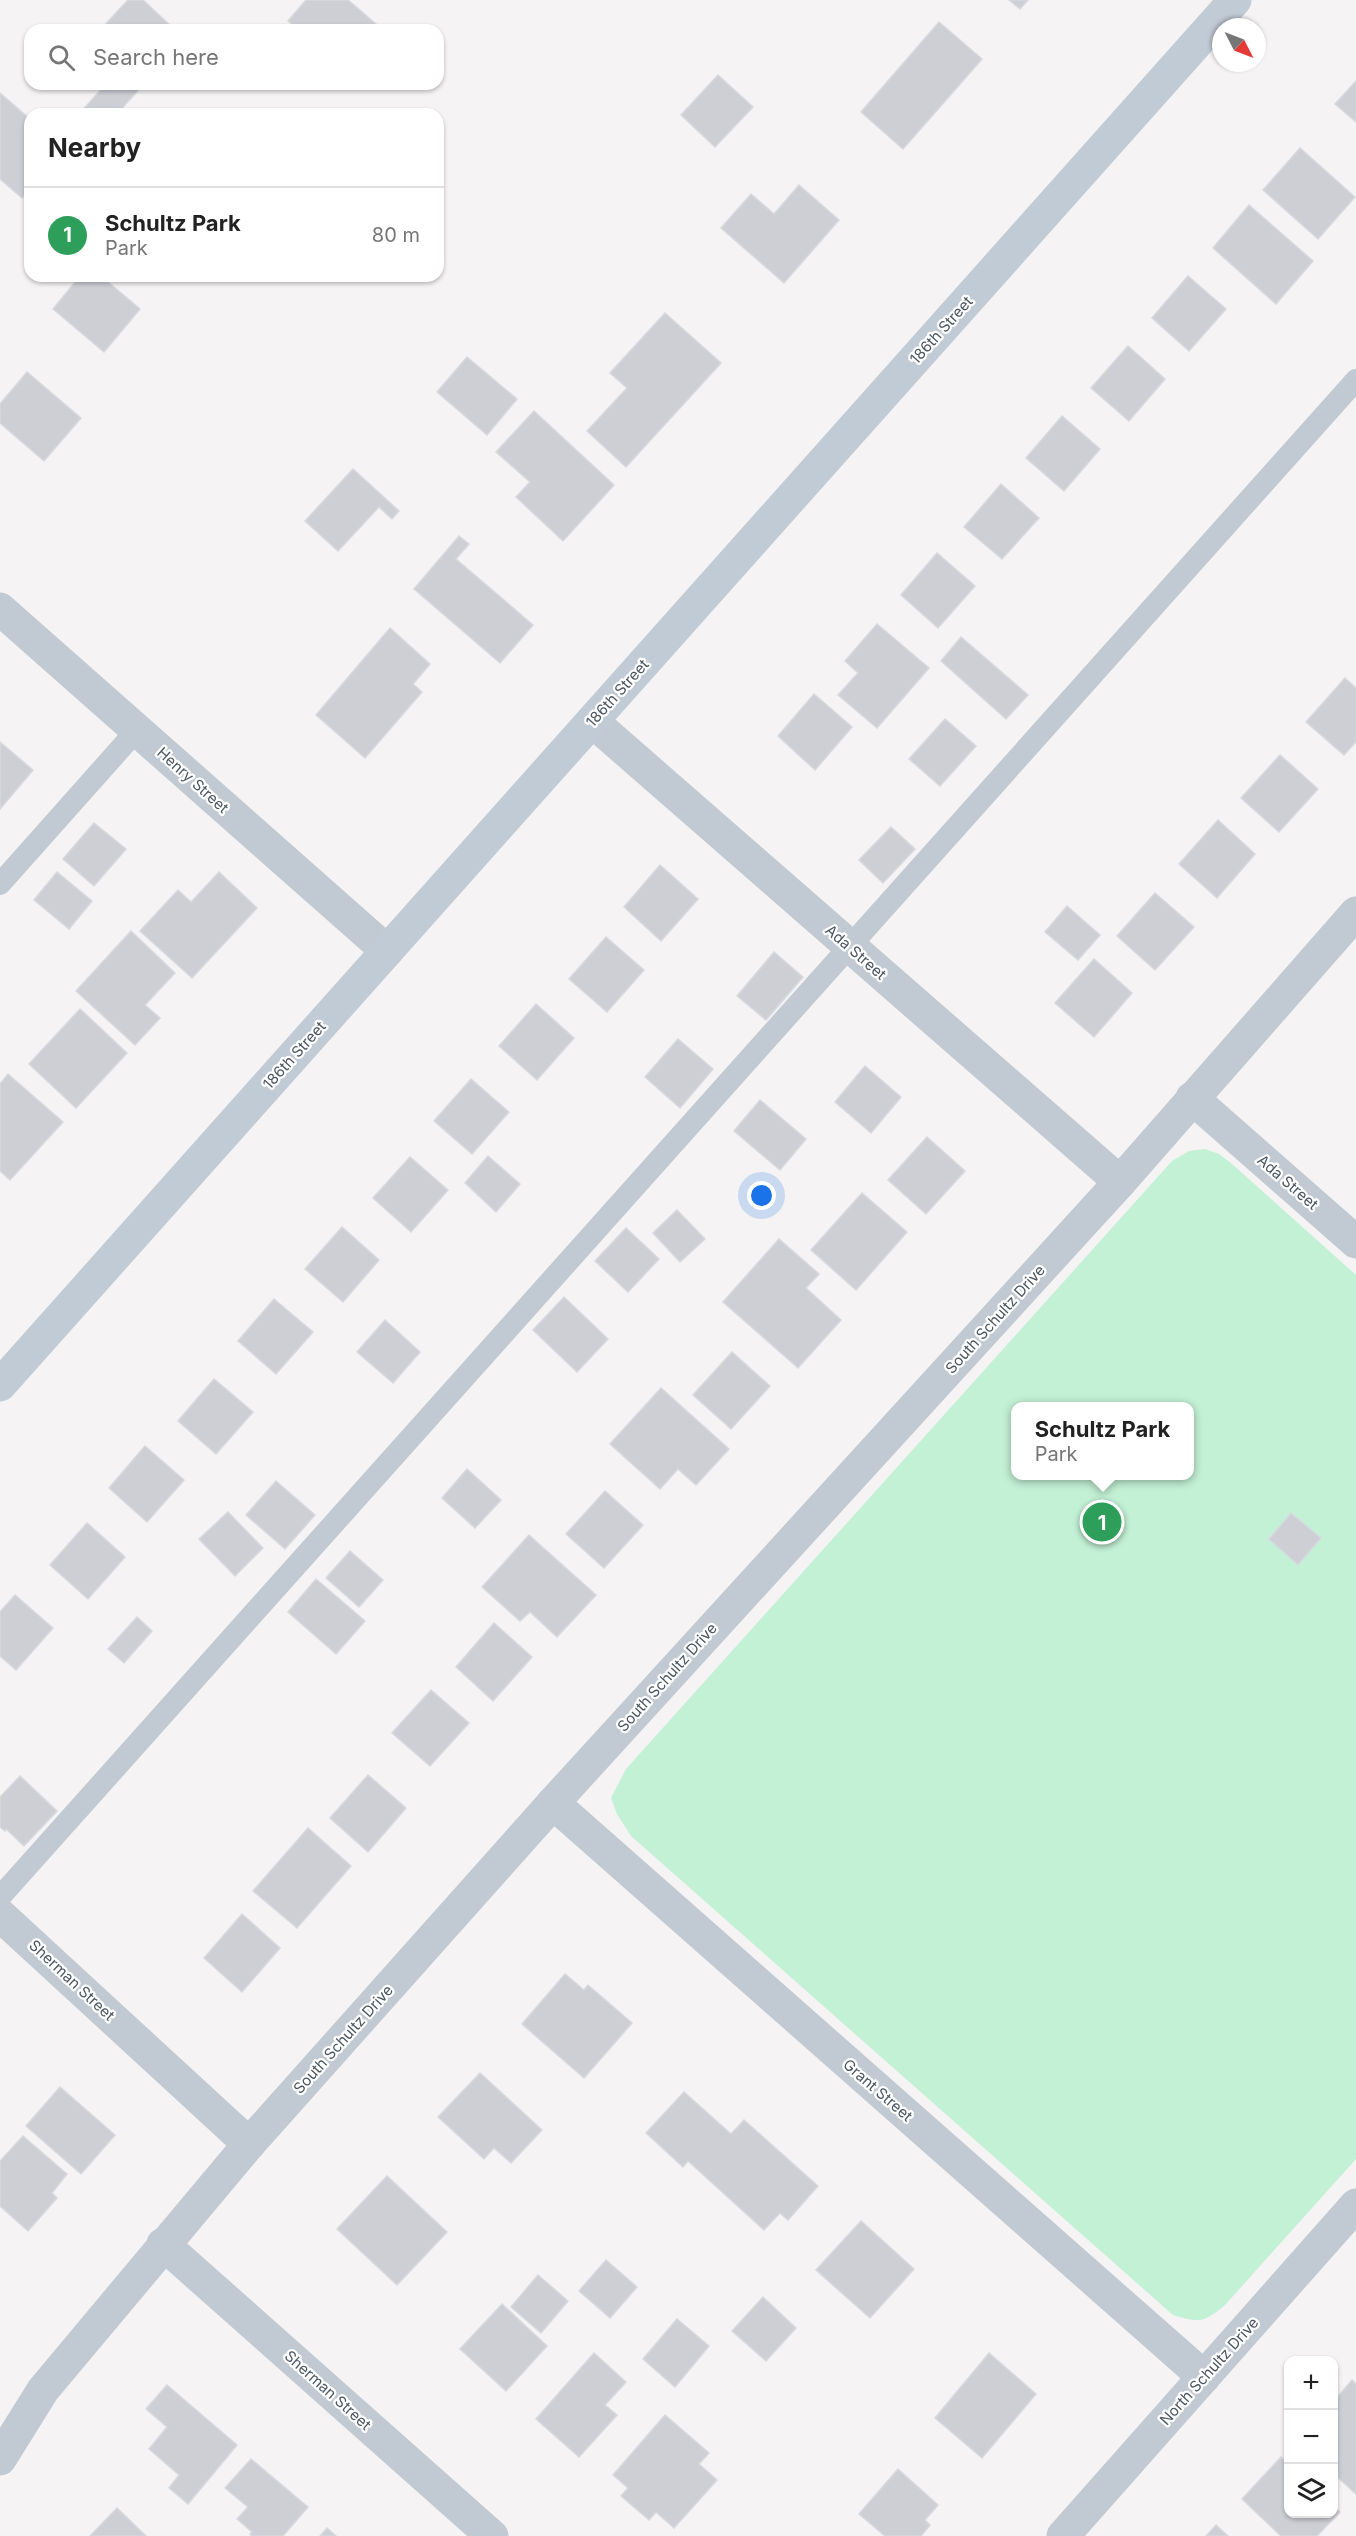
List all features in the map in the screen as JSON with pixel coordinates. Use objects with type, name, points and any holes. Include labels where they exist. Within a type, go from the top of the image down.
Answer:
[{"type":"street","name":"186th Street","points":[[0,1385],[1235,0]]},
{"type":"street","name":"Henry Street","points":[[0,609],[387,951]]},
{"type":"street","name":"Ada Street","points":[[592,721],[1120,1182]]},
{"type":"street","name":"South Schultz Drive","points":[[0,2459],[43,2390],[249,2144],[553,1803],[1120,1182],[1356,913]]},
{"type":"street","name":"Ada Street","points":[[1192,1098],[1356,1242]]},
{"type":"street","name":"Grant Street","points":[[553,1803],[1204,2377]]},
{"type":"street","name":"Sherman Street","points":[[0,1915],[249,2144]]},
{"type":"street","name":"North Schultz Drive","points":[[1063,2536],[1356,2205]]},
{"type":"street","name":"Sherman Street","points":[[163,2244],[492,2536]]},
{"type":"lane","points":[[0,1898],[1356,380]]},
{"type":"lane","points":[[0,884],[137,730]]},
{"type":"green space","points":[[1205,1149],[1219,1154],[1356,1275],[1356,2159],[1225,2305],[1201,2320],[1173,2315],[631,1836],[617,1814],[611,1798],[626,1769],[1172,1161],[1189,1151]]},
{"type":"building","points":[[128,0],[143,0],[169,24],[106,24]]},
{"type":"building","points":[[306,0],[348,0],[376,24],[292,24],[288,21]]},
{"type":"building","points":[[1009,0],[1028,0],[1020,9]]},
{"type":"building","points":[[939,22],[982,59],[903,149],[861,112]]},
{"type":"building","points":[[718,75],[753,107],[715,147],[681,115]]},
{"type":"building","points":[[1356,81],[1356,122],[1335,104]]},
{"type":"building","points":[[101,90],[139,90],[124,108],[84,108]]},
{"type":"building","points":[[0,93],[24,114],[24,196],[22,198],[0,179]]},
{"type":"building","points":[[1300,148],[1355,197],[1318,239],[1263,190]]},
{"type":"building","points":[[799,185],[839,220],[784,283],[721,228],[751,194],[774,214]]},
{"type":"building","points":[[1249,205],[1313,261],[1276,304],[1213,248]]},
{"type":"building","points":[[1188,276],[1226,309],[1189,351],[1152,318]]},
{"type":"building","points":[[75,282],[108,282],[140,309],[104,352],[53,309]]},
{"type":"building","points":[[665,313],[721,363],[626,467],[587,431],[627,388],[610,373]]},
{"type":"building","points":[[1128,346],[1165,379],[1129,421],[1091,388]]},
{"type":"building","points":[[467,357],[517,399],[487,435],[437,392]]},
{"type":"building","points":[[27,372],[81,418],[44,461],[0,423],[0,404]]},
{"type":"building","points":[[534,411],[614,485],[563,541],[516,497],[530,482],[496,452]]},
{"type":"building","points":[[1062,416],[1100,449],[1064,491],[1026,458]]},
{"type":"building","points":[[353,469],[399,511],[392,519],[379,507],[338,551],[305,521]]},
{"type":"building","points":[[1001,484],[1039,518],[1002,559],[964,527]]},
{"type":"building","points":[[459,536],[469,544],[456,559],[533,625],[500,663],[414,589]]},
{"type":"building","points":[[937,553],[975,586],[938,628],[901,595]]},
{"type":"building","points":[[877,624],[929,668],[877,728],[838,695],[858,673],[845,661]]},
{"type":"building","points":[[390,628],[430,664],[413,684],[422,692],[365,758],[316,715]]},
{"type":"building","points":[[961,637],[1028,695],[1006,719],[941,661]]},
{"type":"building","points":[[1345,678],[1356,688],[1356,742],[1344,755],[1306,722]]},
{"type":"building","points":[[814,694],[852,727],[815,770],[778,736]]},
{"type":"building","points":[[945,719],[976,746],[940,786],[909,759]]},
{"type":"building","points":[[0,742],[33,770],[0,809]]},
{"type":"building","points":[[1280,755],[1318,789],[1279,832],[1241,798]]},
{"type":"building","points":[[1218,820],[1255,854],[1217,898],[1179,864]]},
{"type":"building","points":[[94,823],[126,849],[94,886],[63,859]]},
{"type":"building","points":[[891,827],[915,849],[883,883],[859,860]]},
{"type":"building","points":[[660,865],[698,899],[661,941],[624,907]]},
{"type":"building","points":[[57,872],[92,901],[69,929],[34,900]]},
{"type":"building","points":[[219,872],[257,908],[192,978],[140,931],[178,890],[191,902]]},
{"type":"building","points":[[1155,893],[1194,927],[1155,970],[1117,936]]},
{"type":"building","points":[[1067,906],[1100,935],[1078,960],[1045,932]]},
{"type":"building","points":[[131,931],[175,973],[145,1005],[160,1018],[135,1045],[76,991]]},
{"type":"building","points":[[606,937],[644,970],[607,1012],[569,979]]},
{"type":"building","points":[[774,952],[803,977],[766,1020],[737,996]]},
{"type":"building","points":[[1094,959],[1132,993],[1094,1037],[1055,1003]]},
{"type":"building","points":[[536,1004],[574,1038],[537,1080],[499,1046]]},
{"type":"building","points":[[80,1009],[127,1053],[76,1108],[29,1064]]},
{"type":"building","points":[[678,1039],[713,1069],[680,1108],[645,1077]]},
{"type":"building","points":[[865,1066],[901,1097],[871,1133],[835,1102]]},
{"type":"building","points":[[8,1074],[63,1122],[10,1180],[0,1171],[0,1084]]},
{"type":"building","points":[[471,1079],[509,1112],[472,1154],[434,1121]]},
{"type":"building","points":[[760,1100],[806,1139],[780,1170],[734,1131]]},
{"type":"building","points":[[927,1137],[965,1171],[926,1214],[888,1180]]},
{"type":"building","points":[[488,1156],[520,1184],[496,1212],[465,1183]]},
{"type":"building","points":[[410,1157],[448,1190],[411,1232],[373,1198]]},
{"type":"building","points":[[862,1193],[907,1232],[856,1290],[811,1250]]},
{"type":"building","points":[[677,1210],[705,1239],[680,1262],[653,1233]]},
{"type":"building","points":[[342,1227],[379,1260],[343,1302],[305,1269]]},
{"type":"building","points":[[626,1228],[659,1259],[628,1292],[595,1261]]},
{"type":"building","points":[[779,1239],[819,1274],[806,1288],[841,1320],[798,1368],[723,1302]]},
{"type":"building","points":[[564,1297],[608,1339],[577,1372],[533,1330]]},
{"type":"building","points":[[274,1299],[313,1332],[276,1374],[238,1341]]},
{"type":"building","points":[[385,1320],[420,1352],[393,1383],[357,1352]]},
{"type":"building","points":[[732,1352],[770,1386],[731,1429],[693,1395]]},
{"type":"building","points":[[214,1379],[253,1412],[216,1454],[178,1421]]},
{"type":"building","points":[[661,1388],[729,1449],[696,1485],[678,1469],[660,1489],[610,1444]]},
{"type":"building","points":[[145,1446],[184,1480],[147,1522],[109,1488]]},
{"type":"building","points":[[467,1469],[501,1500],[475,1528],[442,1498]]},
{"type":"building","points":[[276,1481],[315,1515],[285,1549],[246,1515]]},
{"type":"building","points":[[605,1491],[643,1525],[604,1568],[566,1534]]},
{"type":"building","points":[[228,1512],[263,1548],[235,1576],[199,1539]]},
{"type":"building","points":[[1291,1513],[1321,1538],[1298,1565],[1269,1539]]},
{"type":"building","points":[[87,1523],[125,1557],[88,1599],[50,1565]]},
{"type":"building","points":[[529,1535],[596,1595],[557,1637],[530,1612],[520,1621],[482,1587]]},
{"type":"building","points":[[350,1551],[383,1580],[359,1607],[326,1578]]},
{"type":"building","points":[[316,1579],[365,1621],[336,1654],[288,1612]]},
{"type":"building","points":[[15,1595],[53,1628],[16,1670],[0,1656],[0,1612]]},
{"type":"building","points":[[137,1617],[152,1631],[124,1663],[108,1649]]},
{"type":"building","points":[[494,1623],[532,1657],[493,1701],[456,1667]]},
{"type":"building","points":[[431,1690],[469,1723],[430,1766],[392,1733]]},
{"type":"building","points":[[368,1775],[406,1808],[368,1852],[330,1818]]},
{"type":"building","points":[[20,1776],[57,1811],[24,1846],[6,1829],[5,1831],[0,1827],[0,1797]]},
{"type":"building","points":[[308,1828],[351,1866],[297,1928],[253,1891]]},
{"type":"building","points":[[242,1914],[280,1948],[242,1992],[204,1958]]},
{"type":"building","points":[[565,1974],[584,1990],[588,1985],[632,2023],[584,2078],[522,2024]]},
{"type":"building","points":[[480,2073],[542,2130],[511,2163],[494,2148],[484,2159],[438,2117]]},
{"type":"building","points":[[60,2087],[115,2135],[81,2174],[26,2126]]},
{"type":"building","points":[[684,2092],[731,2134],[744,2120],[818,2186],[788,2220],[780,2213],[764,2230],[688,2161],[683,2167],[646,2133]]},
{"type":"building","points":[[23,2136],[67,2174],[52,2193],[57,2198],[28,2231],[0,2206],[0,2161]]},
{"type":"building","points":[[387,2176],[447,2232],[397,2285],[337,2229]]},
{"type":"building","points":[[861,2221],[914,2269],[870,2318],[816,2270]]},
{"type":"building","points":[[606,2260],[637,2287],[610,2318],[579,2291]]},
{"type":"building","points":[[538,2275],[568,2301],[541,2333],[511,2307]]},
{"type":"building","points":[[763,2297],[796,2328],[766,2361],[732,2331]]},
{"type":"building","points":[[502,2304],[547,2346],[506,2391],[460,2349]]},
{"type":"building","points":[[677,2319],[709,2346],[675,2387],[643,2359]]},
{"type":"building","points":[[594,2353],[626,2382],[605,2405],[617,2415],[579,2457],[536,2419]]},
{"type":"building","points":[[989,2353],[1036,2394],[982,2458],[935,2418]]},
{"type":"building","points":[[1352,2380],[1356,2384],[1356,2494],[1338,2478],[1338,2396]]},
{"type":"building","points":[[167,2385],[237,2445],[188,2504],[169,2488],[179,2475],[149,2449],[167,2427],[146,2409]]},
{"type":"building","points":[[665,2415],[709,2453],[699,2464],[717,2480],[674,2528],[656,2512],[649,2520],[621,2496],[628,2488],[613,2475]]},
{"type":"building","points":[[1281,2457],[1284,2460],[1284,2518],[1334,2518],[1317,2536],[1281,2536],[1242,2499]]},
{"type":"building","points":[[251,2459],[308,2507],[283,2536],[252,2536],[250,2534],[252,2532],[237,2519],[248,2507],[225,2488]]},
{"type":"building","points":[[898,2469],[938,2505],[925,2520],[930,2525],[921,2536],[885,2536],[859,2514]]},
{"type":"building","points":[[117,2508],[146,2536],[90,2536]]},
{"type":"building","points":[[1216,2525],[1228,2536],[1206,2536]]},
{"type":"building","points":[[327,2528],[336,2536],[320,2536]]},
{"type":"place","name":"Schultz Park","points":[[1102,1522]]}]
